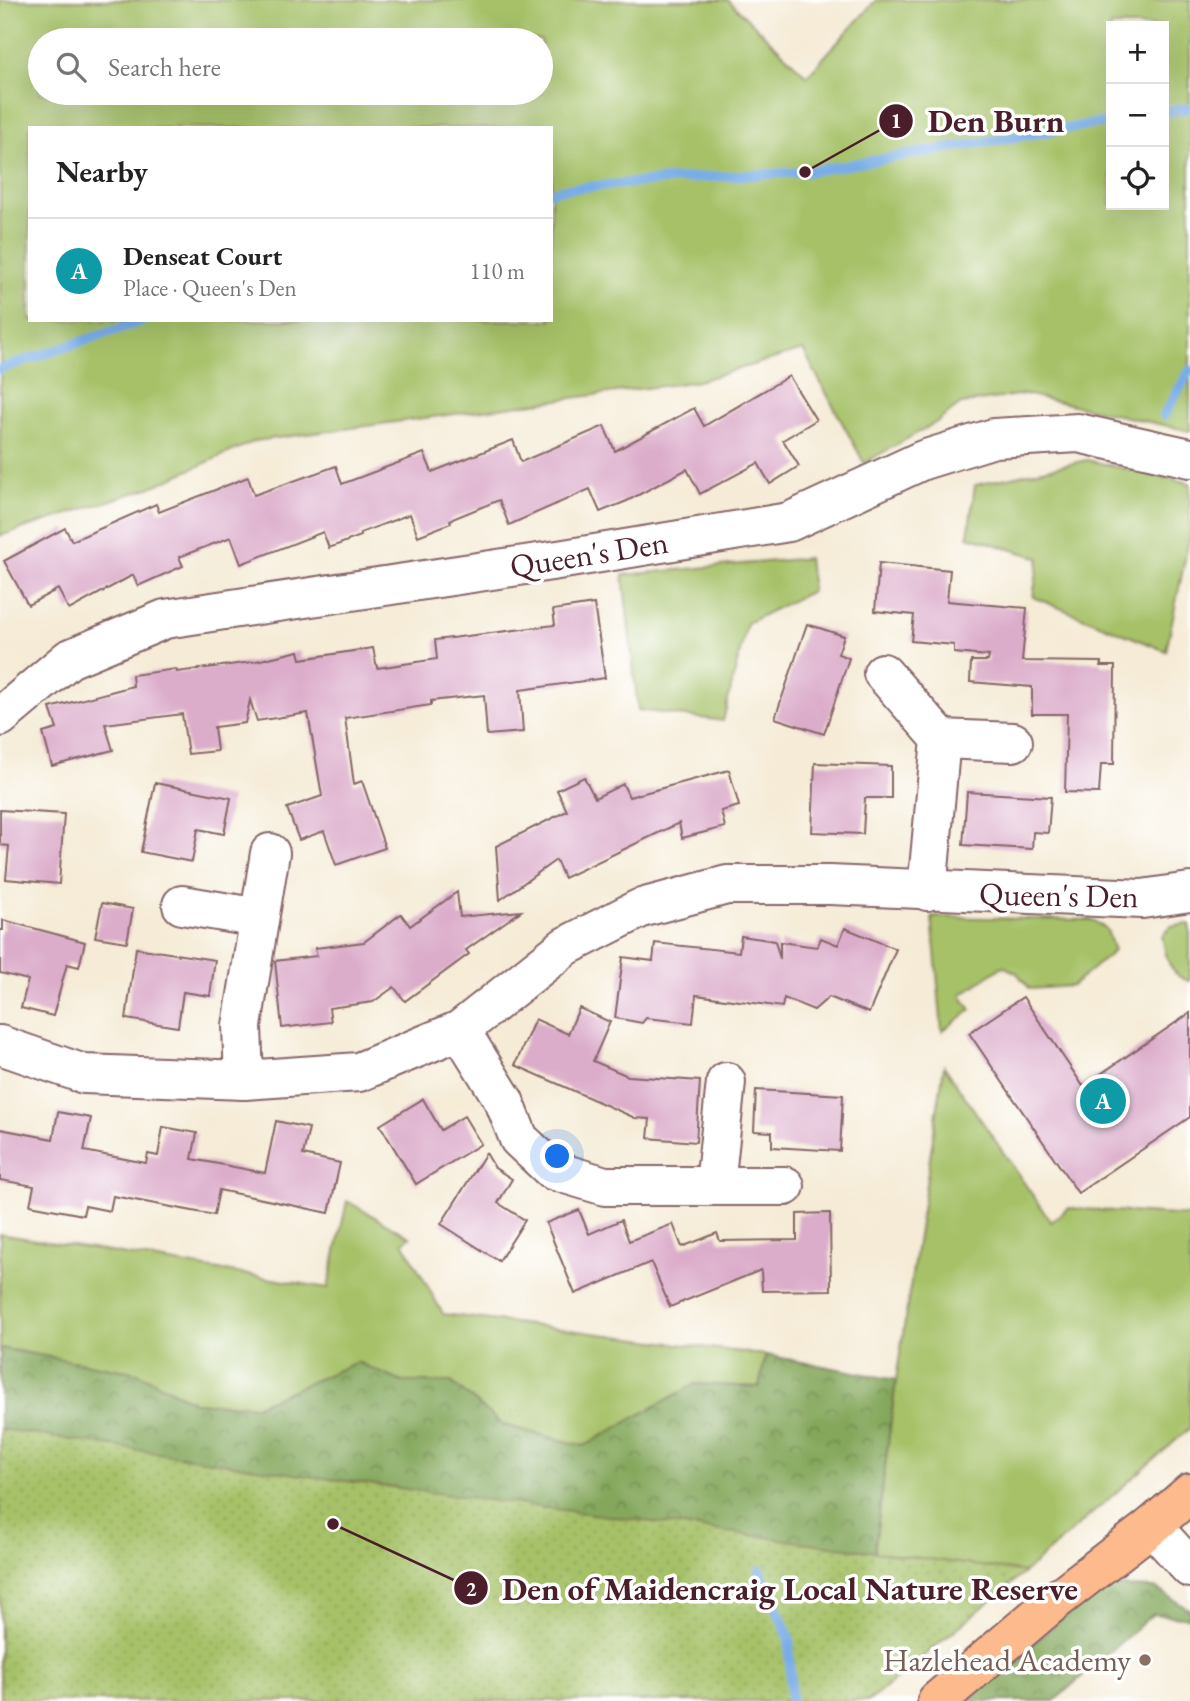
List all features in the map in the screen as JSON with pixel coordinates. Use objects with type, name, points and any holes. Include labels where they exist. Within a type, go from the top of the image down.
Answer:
[{"type":"main road","points":[[937,1701],[1051,1604],[1190,1493]]},
{"type":"street","name":"Queen's Den","points":[[0,717],[69,659],[165,619],[789,522],[923,460],[994,438],[1078,433],[1190,458]]},
{"type":"street","points":[[883,673],[941,739],[1013,742]]},
{"type":"street","points":[[927,891],[941,739]]},
{"type":"street","points":[[244,1080],[243,1026],[270,853]]},
{"type":"street","name":"Queen's Den","points":[[0,1045],[84,1074],[244,1080],[359,1072],[460,1030],[566,946],[641,908],[727,885],[830,885],[1142,899],[1190,892]]},
{"type":"street","points":[[182,905],[258,918]]},
{"type":"street","points":[[460,1030],[504,1101],[519,1139],[551,1170],[605,1186],[785,1186]]},
{"type":"street","points":[[715,1185],[726,1082]]},
{"type":"street","points":[[1152,1526],[1190,1568]]},
{"type":"green space","points":[[0,0],[728,0],[807,76],[876,0],[1190,0],[1190,431],[1024,394],[961,404],[937,422],[864,463],[803,350],[698,381],[255,441],[149,488],[0,536]]},
{"type":"green space","points":[[1087,460],[1190,483],[1190,535],[1166,651],[1033,597],[1039,558],[968,536],[975,485]]},
{"type":"green space","points":[[808,558],[812,591],[747,623],[723,721],[638,710],[623,575]]},
{"type":"green space","points":[[932,917],[1093,920],[1107,930],[1114,951],[1072,986],[1030,989],[1017,973],[1003,966],[961,995],[971,1010],[942,1031]]},
{"type":"green space","points":[[1190,924],[1190,981],[1173,970],[1162,936],[1171,926]]},
{"type":"green space","points":[[944,1066],[1051,1222],[1068,1208],[1190,1216],[1190,1428],[1025,1572],[869,1701],[855,1701],[896,1380]]},
{"type":"green space","points":[[347,1201],[410,1237],[403,1242],[443,1314],[766,1355],[759,1387],[695,1384],[584,1446],[503,1425],[451,1382],[402,1382],[357,1362],[255,1406],[194,1402],[137,1373],[0,1348],[0,1234],[328,1288]]},
{"type":"green space","points":[[0,1348],[138,1373],[194,1402],[255,1406],[357,1362],[402,1382],[451,1382],[503,1425],[584,1446],[695,1384],[759,1387],[766,1355],[896,1380],[856,1696],[850,1701],[0,1701]]},
{"type":"green space","points":[[0,1429],[308,1476],[1025,1572],[869,1701],[0,1701]]},
{"type":"green space","points":[[1099,1586],[1155,1588],[1190,1610],[1190,1618],[1153,1614],[1054,1701],[968,1701]]},
{"type":"building","points":[[789,376],[816,420],[783,440],[799,466],[770,484],[758,463],[700,494],[687,469],[627,501],[600,512],[590,489],[509,525],[499,500],[418,536],[410,514],[329,548],[323,532],[241,564],[231,537],[179,557],[183,566],[138,586],[133,575],[69,610],[58,589],[28,605],[4,561],[65,528],[72,541],[156,504],[159,512],[248,477],[254,495],[336,466],[342,484],[424,453],[432,472],[513,440],[521,462],[604,426],[615,451],[694,408],[704,426]]},
{"type":"building","points":[[879,563],[950,570],[947,601],[1027,608],[1022,661],[1101,662],[1101,666],[1115,666],[1114,764],[1101,764],[1099,793],[1065,792],[1067,714],[1032,714],[1032,687],[970,682],[971,661],[988,661],[989,656],[954,653],[954,645],[911,641],[914,615],[875,611]]},
{"type":"building","points":[[594,604],[605,678],[520,690],[523,732],[487,735],[484,695],[431,701],[431,705],[345,718],[354,784],[362,781],[385,848],[336,865],[324,831],[299,840],[287,808],[322,796],[308,713],[257,721],[250,700],[245,723],[214,727],[217,751],[188,754],[182,714],[105,724],[113,750],[52,766],[43,733],[57,729],[50,708],[133,686],[132,675],[252,662],[299,651],[301,659],[373,648],[377,668],[437,659],[435,640],[555,625],[553,610]]},
{"type":"building","points":[[807,624],[844,636],[838,654],[849,658],[824,734],[775,718]]},
{"type":"building","points":[[815,763],[891,766],[891,798],[865,798],[863,834],[812,832]]},
{"type":"building","points":[[729,770],[739,806],[721,811],[725,827],[682,838],[679,823],[564,878],[556,860],[500,900],[496,846],[567,811],[557,790],[584,777],[595,798],[623,784],[629,797]]},
{"type":"building","points":[[155,783],[231,798],[224,834],[198,829],[192,862],[141,852]]},
{"type":"building","points":[[967,792],[1051,797],[1048,833],[1033,832],[1032,849],[963,845]]},
{"type":"building","points":[[0,810],[64,814],[59,884],[6,879],[9,846],[0,845]]},
{"type":"building","points":[[457,892],[460,917],[521,911],[466,950],[469,954],[405,1001],[394,987],[373,1002],[329,1008],[331,1022],[282,1028],[275,961],[317,956],[315,948],[364,942],[401,914],[410,926]]},
{"type":"building","points":[[102,903],[133,909],[127,942],[95,937]]},
{"type":"building","points":[[3,920],[85,942],[79,967],[67,964],[53,1016],[21,1008],[28,980],[0,973],[0,930],[3,930]]},
{"type":"building","points":[[845,928],[896,949],[869,1013],[829,997],[814,1010],[784,998],[782,1007],[696,995],[693,1023],[646,1018],[642,1023],[615,1018],[623,957],[653,961],[655,943],[739,952],[741,936],[775,941],[780,959],[780,942],[817,947],[821,938],[838,945]]},
{"type":"building","points":[[136,948],[215,960],[210,996],[183,992],[178,1027],[126,1019]]},
{"type":"building","points":[[1023,997],[1083,1086],[1190,1013],[1190,1117],[1078,1193],[969,1033]]},
{"type":"building","points":[[579,1008],[610,1022],[593,1061],[628,1076],[700,1081],[696,1142],[648,1138],[650,1119],[635,1118],[515,1065],[535,1019],[568,1034]]},
{"type":"building","points":[[756,1090],[843,1095],[840,1151],[772,1147],[772,1132],[754,1131]]},
{"type":"building","points":[[423,1099],[441,1130],[464,1116],[481,1144],[416,1184],[380,1125]]},
{"type":"building","points":[[58,1112],[91,1118],[84,1151],[146,1163],[148,1154],[158,1156],[163,1127],[197,1133],[192,1159],[265,1173],[276,1121],[309,1128],[303,1155],[340,1163],[329,1213],[219,1190],[214,1215],[113,1196],[110,1211],[85,1206],[83,1215],[30,1205],[34,1186],[0,1180],[0,1129],[53,1139]]},
{"type":"building","points":[[486,1153],[495,1168],[512,1179],[498,1203],[525,1220],[499,1261],[441,1224]]},
{"type":"building","points":[[579,1210],[589,1234],[621,1220],[629,1241],[673,1224],[682,1247],[717,1233],[720,1241],[797,1240],[797,1214],[830,1213],[831,1290],[762,1291],[761,1270],[670,1307],[651,1262],[575,1294],[546,1223]]},
{"type":"waterway","points":[[1169,111],[1190,108]]},
{"type":"waterway","points":[[553,192],[691,178],[805,172],[1106,122]]},
{"type":"waterway","points":[[0,369],[139,322]]},
{"type":"waterway","points":[[1164,415],[1190,370]]},
{"type":"waterway","points":[[760,1570],[789,1637],[791,1701]]},
{"type":"place","name":"Den Burn","points":[[805,172]]},
{"type":"place","name":"Denseat Court","points":[[1103,1101]]},
{"type":"place","name":"Den of Maidencraig Local Nature Reserve","points":[[333,1524]]},
{"type":"place","name":"Hazlehead Academy","points":[[1145,1660]]}]
